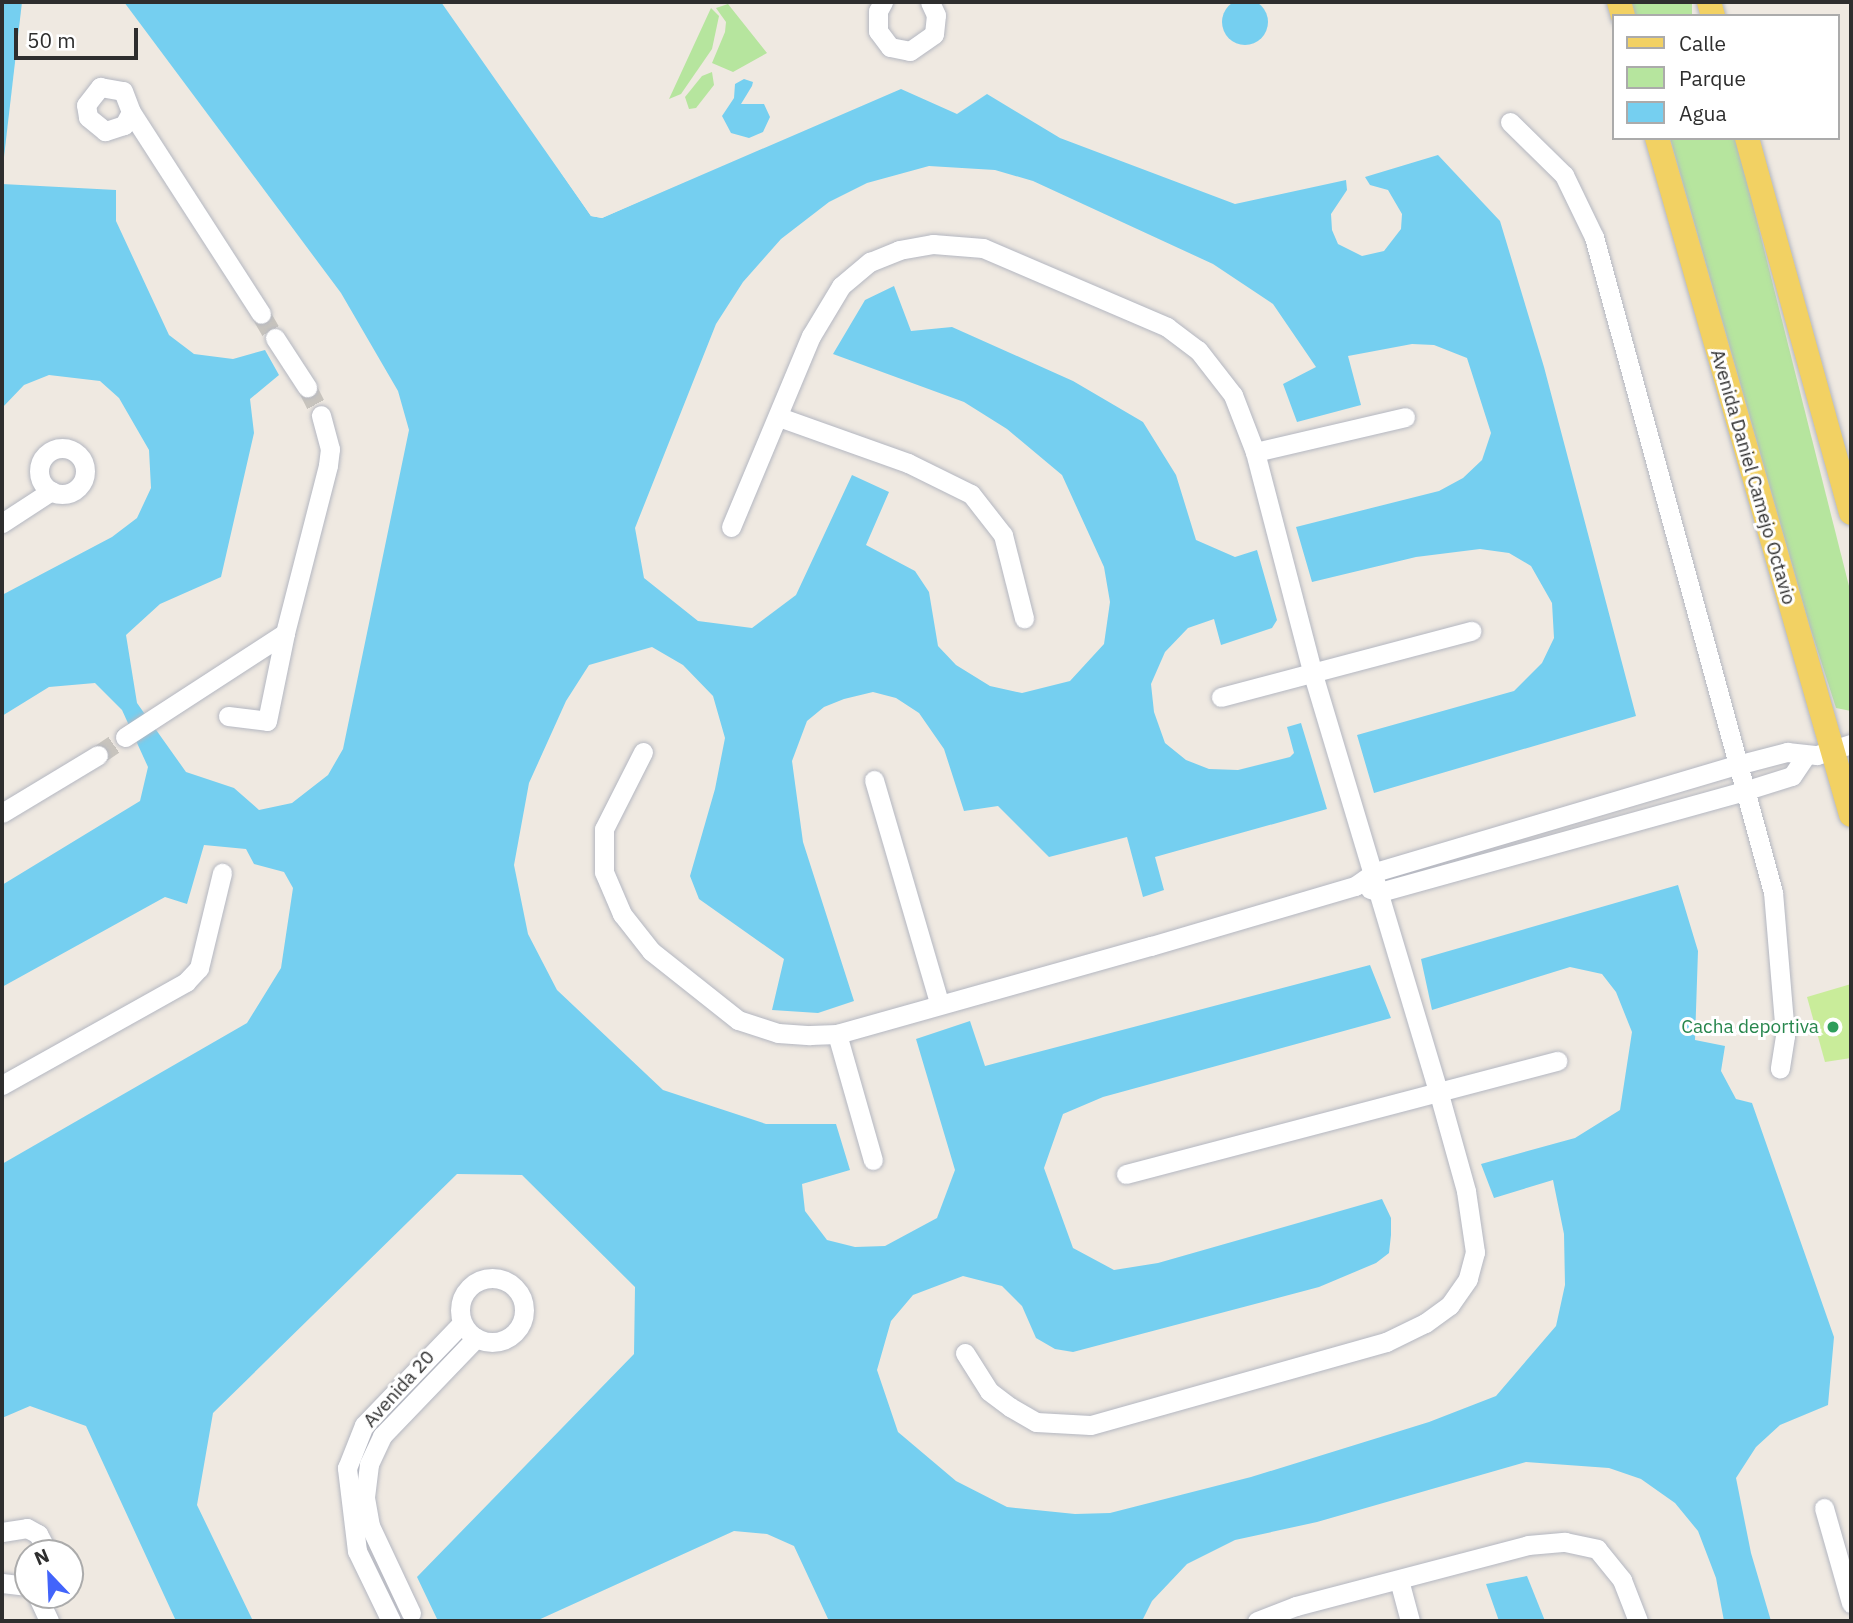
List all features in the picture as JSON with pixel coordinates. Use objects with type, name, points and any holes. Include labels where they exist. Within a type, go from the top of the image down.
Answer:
[{"type":"main road","name":"Avenida Daniel Camejo Octavio","points":[[1658,140],[1842,748],[1851,815]]},
{"type":"main road","points":[[1748,140],[1851,513]]},
{"type":"street","points":[[883,2],[878,11],[878,31],[890,47],[910,51],[934,34],[936,15],[930,2]]},
{"type":"street","points":[[131,111],[261,314]]},
{"type":"street","points":[[1510,122],[1564,175],[1594,237],[1744,791],[1764,851],[1774,903],[1785,1036],[1780,1069]]},
{"type":"street","points":[[730,527],[779,417],[811,336],[841,286],[870,262],[899,250],[963,245],[983,248],[1167,327],[1219,372],[1233,395],[1255,452],[1312,671],[1375,872],[1439,1094],[1466,1191],[1475,1252],[1468,1279],[1450,1305],[1425,1323],[1386,1342],[1090,1426],[1036,1422],[1010,1407],[989,1391],[965,1353]]},
{"type":"street","points":[[277,340],[307,387]]},
{"type":"street","points":[[228,716],[267,721],[285,633],[328,465],[330,449],[321,415]]},
{"type":"street","points":[[779,417],[908,463],[971,494],[1003,535],[1024,618]]},
{"type":"street","points":[[1255,452],[1405,417]]},
{"type":"street","points":[[2,523],[51,491]]},
{"type":"street","points":[[1221,696],[1471,631]]},
{"type":"street","points":[[127,736],[285,633]]},
{"type":"street","points":[[643,752],[604,829],[604,872],[622,914],[651,951],[738,1020],[778,1033],[837,1034],[939,1002],[1355,886],[1375,872],[1737,765],[1787,752],[1804,758],[1842,748]]},
{"type":"street","points":[[2,813],[98,755]]},
{"type":"street","points":[[1355,886],[1380,892],[1744,791],[1792,776],[1804,758]]},
{"type":"street","points":[[873,780],[939,1002]]},
{"type":"street","points":[[2,1085],[186,982],[199,968],[222,873]]},
{"type":"street","points":[[837,1034],[873,1160]]},
{"type":"street","points":[[1126,1174],[1557,1061]]},
{"type":"street","points":[[492,1278],[518,1293],[523,1313],[515,1332],[497,1342],[476,1338],[463,1323],[461,1303],[472,1285],[492,1278]]},
{"type":"street","name":"Avenida 20","points":[[402,1619],[356,1551],[347,1468],[364,1425],[463,1323]]},
{"type":"street","name":"Avenida 20","points":[[402,1619],[370,1526],[365,1497],[369,1464],[382,1436],[476,1338]]},
{"type":"street","points":[[1824,1508],[1851,1603]]},
{"type":"street","points":[[2,1532],[27,1528],[38,1534],[41,1539]]},
{"type":"street","points":[[1257,1621],[1296,1606],[1528,1545],[1565,1542],[1597,1549],[1622,1580],[1639,1621]]},
{"type":"street","points":[[1399,1580],[1410,1621]]},
{"type":"green space","points":[[1629,2],[1692,2],[1692,14],[1629,14]]},
{"type":"green space","points":[[728,4],[767,53],[733,72],[712,63],[725,32],[726,22],[716,8]]},
{"type":"green space","points":[[711,8],[719,16],[712,49],[681,94],[669,99]]},
{"type":"green space","points":[[712,72],[714,85],[696,108],[689,109],[685,97],[702,76]]},
{"type":"green space","points":[[1671,140],[1737,140],[1851,594],[1851,711],[1836,708],[1810,627]]},
{"type":"green space","name":"Cacha deportiva","points":[[1851,984],[1851,1058],[1825,1062],[1807,997]]},
{"type":"water","points":[[1245,-1],[1254,0],[1261,6],[1267,13],[1267,31],[1261,38],[1254,44],[1245,45],[1236,44],[1229,38],[1223,31],[1222,22],[1223,13],[1229,6],[1236,0]]},
{"type":"water","points":[[2,2],[22,2],[2,174]]},
{"type":"water","points":[[124,2],[441,2],[591,216],[602,218],[901,89],[957,114],[987,94],[1060,138],[1235,204],[1346,180],[1347,190],[1331,214],[1332,230],[1338,244],[1362,256],[1384,251],[1401,229],[1402,214],[1388,190],[1370,185],[1365,177],[1438,155],[1500,221],[1544,367],[1636,716],[1374,793],[1357,735],[1514,691],[1542,663],[1554,638],[1552,603],[1531,566],[1509,553],[1480,549],[1416,557],[1312,582],[1296,527],[1439,491],[1463,478],[1482,460],[1491,433],[1467,358],[1434,345],[1412,344],[1348,356],[1361,405],[1297,422],[1283,384],[1316,367],[1273,304],[1213,264],[1033,181],[995,170],[929,166],[867,183],[829,202],[781,239],[743,282],[716,324],[635,528],[644,578],[698,621],[752,628],[796,595],[852,475],[889,492],[866,545],[915,571],[929,592],[938,646],[956,665],[990,686],[1022,693],[1070,681],[1104,644],[1110,602],[1104,567],[1062,475],[1007,429],[964,402],[833,354],[865,300],[894,286],[911,331],[952,327],[1073,381],[1143,422],[1176,475],[1196,540],[1235,557],[1257,550],[1277,620],[1272,628],[1221,645],[1214,619],[1188,628],[1165,652],[1151,684],[1154,712],[1165,743],[1186,760],[1209,769],[1238,770],[1290,757],[1294,753],[1287,727],[1301,723],[1327,809],[1155,857],[1164,890],[1143,897],[1127,837],[1049,857],[998,806],[964,811],[944,749],[919,713],[896,698],[873,692],[844,699],[824,707],[807,721],[792,761],[803,842],[854,1001],[818,1013],[772,1010],[784,959],[699,899],[690,876],[715,789],[725,738],[713,696],[683,665],[652,647],[589,665],[566,701],[529,783],[514,865],[528,934],[557,990],[663,1090],[766,1124],[836,1124],[850,1170],[802,1184],[805,1211],[827,1240],[855,1247],[885,1246],[937,1218],[955,1170],[916,1039],[970,1021],[985,1066],[1370,965],[1391,1018],[1103,1097],[1063,1114],[1044,1168],[1073,1248],[1114,1270],[1158,1263],[1382,1199],[1391,1218],[1391,1235],[1389,1253],[1376,1263],[1319,1287],[1073,1352],[1055,1349],[1036,1338],[1022,1306],[1002,1286],[963,1276],[913,1295],[891,1321],[877,1370],[898,1432],[956,1481],[1007,1507],[1075,1514],[1110,1513],[1251,1477],[1429,1422],[1496,1396],[1556,1326],[1565,1285],[1564,1234],[1553,1180],[1494,1198],[1481,1164],[1575,1138],[1620,1110],[1632,1032],[1616,992],[1602,974],[1570,967],[1432,1010],[1421,959],[1678,885],[1698,951],[1695,1040],[1725,1046],[1721,1071],[1736,1099],[1752,1103],[1834,1337],[1828,1405],[1780,1425],[1756,1447],[1736,1478],[1751,1553],[1771,1621],[1724,1621],[1716,1578],[1698,1531],[1675,1503],[1641,1479],[1609,1468],[1526,1462],[1317,1522],[1235,1540],[1187,1564],[1152,1601],[1142,1621],[829,1621],[794,1546],[767,1534],[734,1531],[536,1621],[438,1621],[417,1577],[634,1354],[635,1287],[522,1175],[457,1174],[213,1413],[197,1505],[253,1621],[176,1621],[86,1426],[30,1406],[2,1418],[2,1164],[247,1023],[281,968],[293,888],[284,872],[254,864],[246,849],[204,845],[187,904],[165,897],[2,987],[2,885],[140,801],[148,767],[122,710],[95,683],[49,687],[2,716],[2,595],[112,537],[137,518],[151,488],[149,450],[119,398],[100,381],[49,375],[24,385],[2,408],[2,184],[116,190],[116,221],[169,335],[194,354],[233,359],[265,350],[279,375],[250,399],[254,433],[221,577],[160,604],[126,635],[137,703],[186,772],[234,788],[259,810],[292,803],[328,775],[343,749],[409,430],[398,391],[341,293]]},
{"type":"water","points":[[744,79],[753,82],[741,104],[764,104],[770,117],[763,132],[749,138],[731,133],[722,116],[734,98],[735,84]]},
{"type":"water","points":[[1527,1576],[1545,1621],[1499,1621],[1486,1584]]},
{"type":"pier","points":[[902,85],[602,218],[591,216],[560,171],[563,169],[593,213],[602,215]]},
{"type":"tunnel","points":[[261,314],[275,338]]},
{"type":"tunnel","points":[[307,387],[321,415]]},
{"type":"tunnel","points":[[98,755],[125,737]]},
{"type":"place","name":"Cacha deportiva","points":[[1833,1027]]}]
